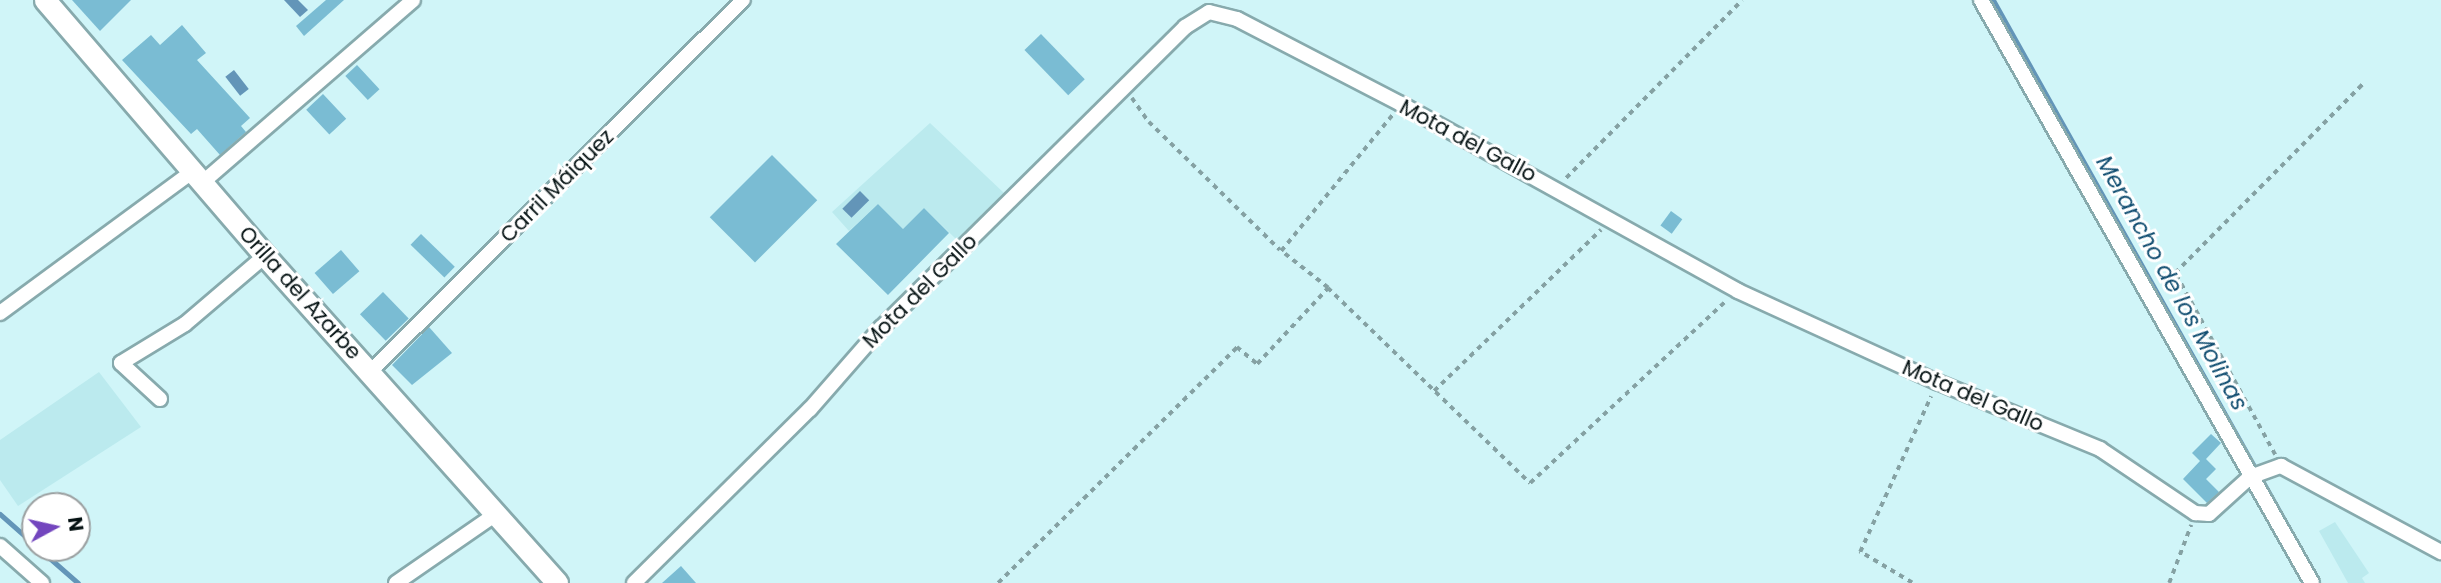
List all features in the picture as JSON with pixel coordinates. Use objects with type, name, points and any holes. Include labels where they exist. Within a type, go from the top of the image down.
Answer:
[{"type":"main road","name":"Orilla del Azarbe","points":[[45,0],[265,256],[371,371],[557,583]]},
{"type":"street","points":[[0,313],[197,178],[413,0]]},
{"type":"street","name":"Carril Máiquez","points":[[371,371],[743,0]]},
{"type":"street","points":[[1981,0],[2312,583]]},
{"type":"street","name":"Mota del Gallo","points":[[634,583],[810,409],[881,328],[1196,17],[1221,12],[1401,104],[1738,291],[1937,382],[2100,449],[2195,513]]},
{"type":"street","points":[[160,399],[121,363],[185,324],[265,256]]},
{"type":"street","points":[[2195,513],[2208,514],[2220,507],[2253,476],[2278,467],[2441,552]]},
{"type":"street","points":[[396,583],[496,514]]},
{"type":"street","points":[[0,546],[42,583]]},
{"type":"path","points":[[1559,190],[1567,175],[1742,0]]},
{"type":"path","points":[[2278,467],[2175,273],[2363,84]]},
{"type":"path","points":[[1126,87],[1149,122],[1281,251],[1328,288],[1530,483],[1738,291]]},
{"type":"path","points":[[1281,251],[1401,104]]},
{"type":"path","points":[[1433,391],[1610,221]]},
{"type":"path","points":[[998,583],[1237,347],[1256,363],[1328,288]]},
{"type":"path","points":[[1912,583],[1860,552],[1937,382]]},
{"type":"path","points":[[2169,583],[2195,513]]},
{"type":"shaded area","points":[[284,0],[298,0],[308,10],[300,17]]},
{"type":"shaded area","points":[[234,70],[249,89],[240,96],[225,77]]},
{"type":"shaded area","points":[[930,123],[1004,193],[957,240],[924,208],[903,229],[878,204],[849,231],[832,212]]},
{"type":"shaded area","points":[[860,191],[869,200],[852,218],[842,209]]},
{"type":"shaded area","points":[[99,372],[141,427],[40,492],[21,492],[21,504],[18,506],[0,480],[0,440]]},
{"type":"shaded area","points":[[2335,522],[2369,573],[2362,578],[2365,583],[2348,583],[2319,531]]},
{"type":"building","points":[[72,0],[131,0],[100,31]]},
{"type":"building","points":[[326,0],[344,0],[304,36],[296,26]]},
{"type":"building","points":[[182,25],[206,53],[197,60],[250,118],[241,126],[246,132],[220,155],[197,129],[191,134],[122,60],[151,35],[160,45]]},
{"type":"building","points":[[1041,34],[1085,79],[1068,95],[1024,50]]},
{"type":"building","points":[[357,65],[380,89],[368,100],[345,76]]},
{"type":"building","points":[[323,94],[346,119],[329,135],[306,110]]},
{"type":"building","points":[[772,155],[817,200],[755,262],[710,217]]},
{"type":"building","points":[[878,204],[903,229],[924,208],[949,233],[888,295],[836,244]]},
{"type":"building","points":[[1671,211],[1682,219],[1672,234],[1660,226]]},
{"type":"building","points":[[421,234],[455,267],[444,277],[411,245]]},
{"type":"building","points":[[341,250],[359,271],[333,294],[315,273]]},
{"type":"building","points":[[383,292],[409,319],[386,341],[360,314]]},
{"type":"building","points":[[429,327],[452,353],[412,385],[392,365]]},
{"type":"building","points":[[2211,434],[2221,443],[2206,459],[2216,469],[2206,479],[2219,492],[2207,503],[2183,479],[2200,461],[2192,453]]},
{"type":"building","points":[[681,566],[696,583],[662,583]]},
{"type":"waterway","name":"Merancho de los Molinas","points":[[1993,0],[2301,550]]},
{"type":"waterway","points":[[0,514],[21,533]]},
{"type":"waterway","points":[[54,562],[78,583]]}]
